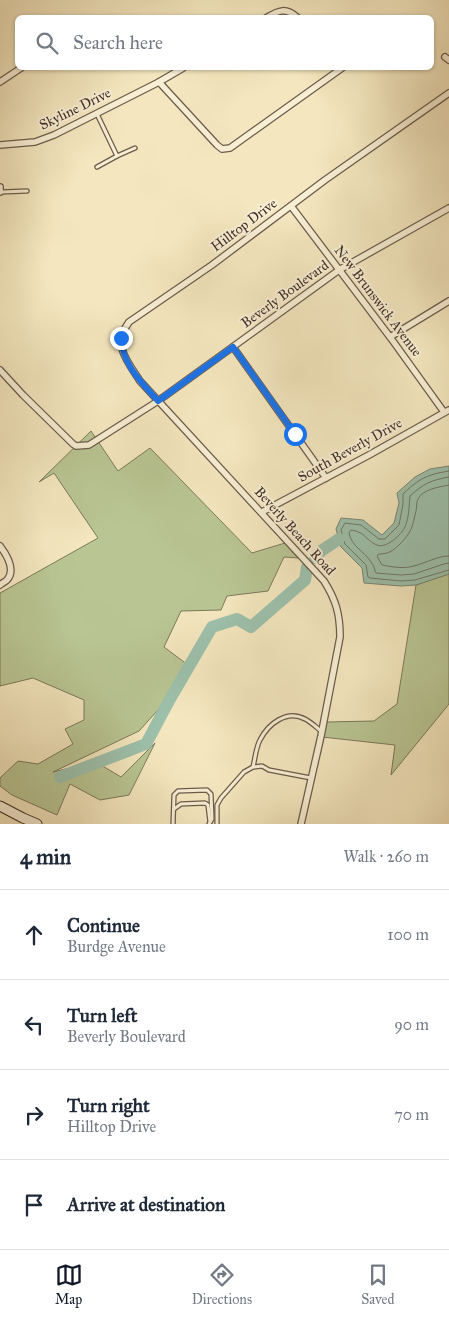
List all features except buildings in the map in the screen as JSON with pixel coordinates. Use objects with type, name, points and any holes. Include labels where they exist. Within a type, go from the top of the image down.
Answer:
[{"type":"main road","points":[[0,806],[38,824]]},
{"type":"street","points":[[271,15],[280,10],[286,10],[295,15]]},
{"type":"street","points":[[0,82],[17,70]]},
{"type":"street","name":"Skyline Drive","points":[[0,145],[35,142],[54,135],[180,70]]},
{"type":"street","points":[[159,82],[217,145],[225,149],[230,148],[337,70]]},
{"type":"street","name":"Hilltop Drive","points":[[158,401],[140,381],[124,356],[121,338],[129,322],[212,265],[291,206],[449,94]]},
{"type":"street","points":[[0,187],[0,192]]},
{"type":"street","name":"New Brunswick Avenue","points":[[291,206],[447,411]]},
{"type":"street","name":"Beverly Boulevard","points":[[0,370],[73,444],[76,446],[89,445],[158,401],[339,270],[449,208]]},
{"type":"street","points":[[390,337],[449,301]]},
{"type":"street","points":[[233,347],[326,478]]},
{"type":"street","name":"Beverly Beach Road","points":[[158,401],[324,581],[334,597],[340,624],[340,637],[322,731],[301,824]]},
{"type":"street","name":"South Beverly Drive","points":[[262,512],[447,411]]},
{"type":"street","points":[[0,546],[9,560],[10,574],[8,579],[0,585]]},
{"type":"lane","points":[[97,113],[117,156]]},
{"type":"lane","points":[[97,167],[135,148]]},
{"type":"lane","points":[[0,192],[28,191]]},
{"type":"lane","points":[[253,767],[259,740],[270,726],[282,717],[294,715],[305,718],[322,731]]},
{"type":"lane","points":[[217,824],[217,805],[221,798],[244,772],[253,767],[262,766],[269,770],[311,778]]},
{"type":"lane","points":[[173,824],[174,795],[177,792],[209,790],[211,794],[212,819],[210,823]]},
{"type":"lane","points":[[173,809],[181,804],[205,803],[208,805],[210,823]]},
{"type":"shaded area","points":[[91,431],[118,471],[150,448],[252,553],[285,543],[298,558],[284,557],[268,591],[227,596],[221,610],[181,611],[164,647],[188,665],[158,710],[139,731],[53,772],[96,762],[121,777],[155,743],[129,795],[100,800],[70,784],[57,815],[12,795],[0,786],[0,778],[18,761],[38,764],[73,744],[65,729],[84,720],[84,700],[33,678],[0,686],[0,593],[98,538],[54,473],[39,482]]},
{"type":"shaded area","points":[[449,574],[449,704],[391,775],[395,745],[322,737],[326,722],[374,721],[397,704],[416,585]]},
{"type":"water","points":[[449,466],[449,574],[416,585],[401,586],[364,583],[362,568],[341,547],[336,529],[341,518],[363,520],[382,535],[394,523],[399,503],[397,493],[415,477],[430,469]]},
{"type":"waterway","points":[[315,558],[321,551],[339,539]]},
{"type":"waterway","points":[[60,777],[146,744],[212,627],[237,619],[251,627],[305,580],[307,567]]},
{"type":"route","points":[[121,338],[124,356],[140,381],[158,401],[233,347],[295,434]]}]
